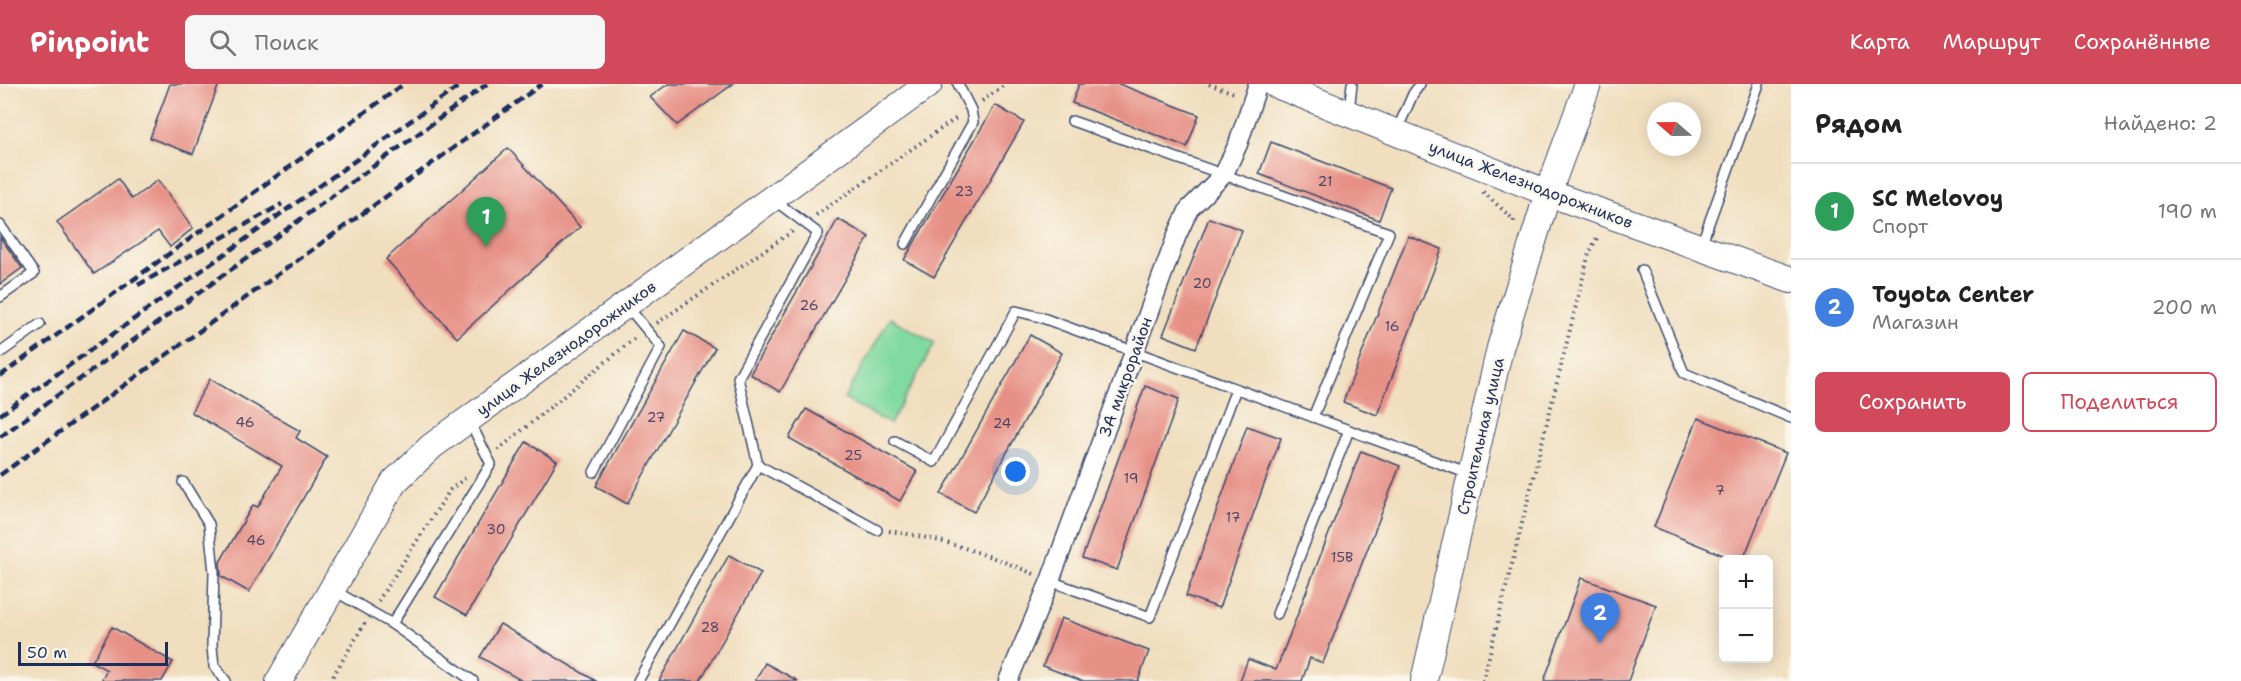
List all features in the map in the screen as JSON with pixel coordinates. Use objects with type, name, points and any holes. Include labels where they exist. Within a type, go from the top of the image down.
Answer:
[{"type":"street","name":"улица Железнодорожников","points":[[279,681],[394,482],[432,446],[929,84]]},
{"type":"street","name":"3А микрорайон","points":[[1008,681],[1050,580],[1189,209],[1224,174],[1238,144],[1258,84]]},
{"type":"street","name":"улица Железнодорожников","points":[[1274,84],[1548,193],[1791,280]]},
{"type":"street","name":"Строительная улица","points":[[1424,681],[1500,348],[1548,193],[1588,84]]},
{"type":"lane","points":[[905,244],[974,123],[971,110],[958,84]]},
{"type":"lane","points":[[1349,114],[1352,84]]},
{"type":"lane","points":[[1396,132],[1420,84]]},
{"type":"lane","points":[[1700,248],[1759,84]]},
{"type":"lane","points":[[1072,121],[1389,233],[1313,417]]},
{"type":"lane","points":[[638,681],[758,465],[738,378],[818,233],[772,198]]},
{"type":"lane","points":[[0,225],[34,273],[0,297]]},
{"type":"lane","points":[[1642,270],[1684,373],[1791,418]]},
{"type":"lane","points":[[594,472],[661,347],[626,304]]},
{"type":"lane","points":[[895,441],[934,462],[1016,311],[1472,475]]},
{"type":"lane","points":[[0,353],[40,324]]},
{"type":"lane","points":[[1050,580],[1150,617],[1236,389]]},
{"type":"lane","points":[[392,624],[491,464],[469,419]]},
{"type":"lane","points":[[1276,614],[1349,430]]},
{"type":"lane","points":[[758,465],[877,530]]},
{"type":"lane","points":[[183,482],[209,524],[214,572],[212,647],[214,666],[226,681]]},
{"type":"lane","points":[[332,589],[392,624],[473,681]]},
{"type":"path","points":[[1483,681],[1589,253]]},
{"type":"path","points":[[877,530],[918,535],[962,546],[1050,580]]},
{"type":"green space","points":[[890,318],[935,343],[890,424],[844,399]]},
{"type":"building","points":[[170,84],[219,84],[193,154],[150,138]]},
{"type":"building","points":[[668,84],[733,84],[677,125],[650,97]]},
{"type":"building","points":[[1079,84],[1119,84],[1199,115],[1187,147],[1072,103]]},
{"type":"building","points":[[995,105],[1024,122],[934,277],[904,260]]},
{"type":"building","points":[[1271,142],[1391,188],[1379,220],[1259,174]]},
{"type":"building","points":[[508,148],[580,227],[457,338],[386,259]]},
{"type":"building","points":[[118,179],[132,199],[158,180],[193,228],[170,247],[158,231],[94,274],[57,222]]},
{"type":"building","points":[[1209,218],[1242,230],[1196,348],[1163,335]]},
{"type":"building","points":[[838,219],[869,237],[780,392],[750,374]]},
{"type":"building","points":[[1408,236],[1442,249],[1377,415],[1343,402]]},
{"type":"building","points":[[0,237],[22,268],[0,284]]},
{"type":"building","points":[[684,331],[715,348],[627,504],[596,486]]},
{"type":"building","points":[[1030,335],[1062,353],[974,512],[941,494]]},
{"type":"building","points":[[210,379],[300,431],[296,438],[327,457],[249,592],[221,576],[220,562],[253,505],[258,507],[282,466],[191,412]]},
{"type":"building","points":[[1145,386],[1179,399],[1117,570],[1082,558]]},
{"type":"building","points":[[806,409],[917,471],[900,501],[789,438]]},
{"type":"building","points":[[1698,418],[1786,453],[1745,555],[1723,555],[1654,527]]},
{"type":"building","points":[[1247,426],[1281,438],[1219,608],[1186,596]]},
{"type":"building","points":[[526,442],[557,461],[467,615],[435,597]]},
{"type":"building","points":[[1361,451],[1400,466],[1323,663],[1310,658],[1302,681],[1240,681],[1248,659],[1276,670]]},
{"type":"building","points":[[729,555],[761,573],[700,681],[659,681]]},
{"type":"building","points":[[1581,578],[1656,605],[1628,681],[1544,681]]},
{"type":"building","points":[[1061,618],[1149,651],[1138,681],[1082,681],[1043,666]]},
{"type":"building","points":[[500,624],[596,681],[522,681],[480,657]]},
{"type":"building","points":[[112,627],[173,662],[162,681],[101,681],[107,670],[92,662]]},
{"type":"building","points":[[765,663],[798,681],[755,681]]},
{"type":"railway","points":[[0,376],[404,84]]},
{"type":"railway","points":[[0,415],[462,84]]},
{"type":"railway","points":[[0,437],[487,84]]},
{"type":"railway","points":[[0,475],[542,84]]},
{"type":"railway","points":[[138,285],[282,204]]},
{"type":"place","name":"SC Melovoy","points":[[486,247]]},
{"type":"place","name":"Toyota Center","points":[[1600,643]]}]
